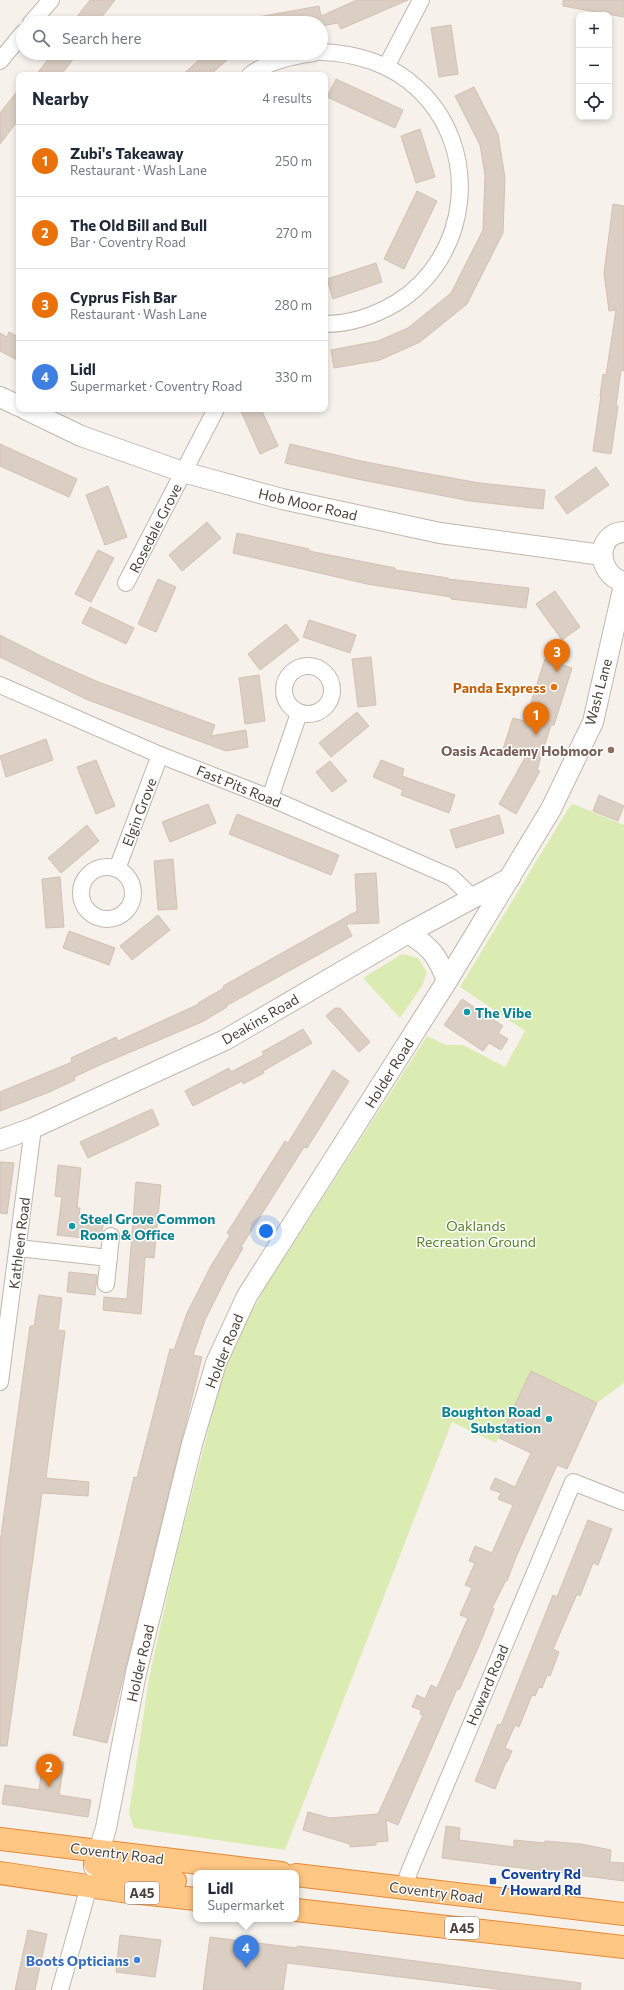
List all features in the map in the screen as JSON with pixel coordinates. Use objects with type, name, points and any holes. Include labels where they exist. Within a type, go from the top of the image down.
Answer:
[{"type":"highway","name":"Coventry Road","points":[[0,1839],[93,1870],[193,1898]]},
{"type":"highway","points":[[0,1858],[69,1869],[93,1870],[113,1874],[193,1884]]},
{"type":"highway","name":"Coventry Road","points":[[0,1873],[93,1870],[193,1872]]},
{"type":"highway","name":"Coventry Road","points":[[299,1875],[624,1914]]},
{"type":"highway","name":"A45","points":[[299,1909],[624,1947]]},
{"type":"street","points":[[37,16],[51,0]]},
{"type":"street","points":[[386,67],[421,0]]},
{"type":"street","points":[[0,61],[16,42]]},
{"type":"street","points":[[328,53],[355,55],[386,67],[418,89],[442,119],[457,155],[461,193],[454,231],[437,266],[411,294],[378,314],[341,324],[328,324]]},
{"type":"street","points":[[254,72],[281,60]]},
{"type":"street","points":[[0,397],[16,405]]},
{"type":"street","name":"Hob Moor Road","points":[[31,412],[81,436],[183,472],[282,499],[440,533],[602,555]]},
{"type":"street","name":"Rosedale Grove","points":[[126,583],[214,412]]},
{"type":"street","points":[[602,555],[605,544],[611,537],[624,532]]},
{"type":"street","name":"Wash Lane","points":[[510,878],[551,809],[593,722],[624,583],[606,572],[602,555]]},
{"type":"street","name":"Fast Pits Road","points":[[1,688],[160,755],[270,798],[451,877],[472,897]]},
{"type":"street","points":[[270,798],[299,713]]},
{"type":"street","name":"Elgin Grove","points":[[117,869],[160,755]]},
{"type":"street","name":"Deakins Road","points":[[0,1140],[33,1128],[225,1040],[408,933],[472,897],[510,878]]},
{"type":"street","name":"Holder Road","points":[[93,1870],[106,1828],[136,1673],[192,1444],[216,1363],[247,1296],[447,981],[510,878]]},
{"type":"street","points":[[408,933],[428,946],[440,962],[447,981]]},
{"type":"street","name":"Kathleen Road","points":[[0,1382],[33,1128]]},
{"type":"street","points":[[106,1284],[111,1236]]},
{"type":"street","points":[[18,1248],[109,1258]]},
{"type":"street","name":"Howard Road","points":[[404,1888],[408,1872],[573,1482],[624,1502]]},
{"type":"street","points":[[60,1990],[93,1870]]},
{"type":"green space","name":"Oaklands Recreation Ground","points":[[573,804],[624,825],[624,1383],[597,1403],[531,1371],[496,1443],[452,1422],[285,1850],[134,1828],[129,1813],[149,1678],[176,1556],[228,1359],[238,1336],[268,1283],[427,1036],[446,1045],[463,1045],[505,1067],[525,1031],[460,987],[568,809]]},
{"type":"green space","points":[[402,954],[418,958],[427,972],[422,986],[400,1018],[363,978]]},
{"type":"building","points":[[90,0],[115,0],[102,16],[77,16]]},
{"type":"building","points":[[357,0],[408,0],[341,29],[338,23],[328,25],[328,16],[321,16]]},
{"type":"building","points":[[563,0],[624,0],[624,17],[612,15],[612,12],[596,12],[563,6]]},
{"type":"building","points":[[319,6],[321,16],[264,16]]},
{"type":"building","points":[[451,25],[458,74],[439,77],[431,28]]},
{"type":"building","points":[[48,60],[73,60],[63,72],[38,72]]},
{"type":"building","points":[[199,60],[227,60],[213,72],[185,72]]},
{"type":"building","points":[[336,79],[403,110],[395,128],[328,97]]},
{"type":"building","points":[[474,87],[498,134],[505,178],[503,233],[467,304],[420,342],[380,360],[334,368],[331,350],[378,341],[408,328],[451,293],[483,230],[485,175],[480,145],[455,96]]},
{"type":"building","points":[[16,93],[16,123],[0,144],[0,113]]},
{"type":"building","points":[[420,129],[435,177],[416,183],[401,136]]},
{"type":"building","points":[[417,191],[437,201],[404,269],[384,259]]},
{"type":"building","points":[[613,204],[624,206],[624,371],[621,370],[616,406],[618,406],[611,454],[593,451],[603,374],[606,375],[616,310],[609,311],[604,273]]},
{"type":"building","points":[[376,263],[382,282],[333,299],[328,279]]},
{"type":"building","points":[[9,332],[16,336],[16,359],[0,351],[0,333],[7,337]]},
{"type":"building","points":[[241,412],[262,412],[278,446],[260,454]]},
{"type":"building","points":[[0,444],[77,479],[69,497],[0,466]]},
{"type":"building","points":[[290,444],[361,461],[418,472],[480,483],[545,490],[543,509],[470,501],[285,463]]},
{"type":"building","points":[[596,467],[609,485],[567,514],[555,497]]},
{"type":"building","points":[[108,486],[127,537],[105,545],[86,495]]},
{"type":"building","points":[[207,522],[221,538],[182,571],[169,555]]},
{"type":"building","points":[[237,533],[309,549],[309,551],[395,568],[395,570],[448,579],[529,588],[526,608],[451,599],[451,597],[367,584],[233,553]]},
{"type":"building","points":[[98,550],[114,558],[91,602],[75,594]]},
{"type":"building","points":[[158,579],[176,587],[156,632],[138,624]]},
{"type":"building","points":[[555,591],[580,627],[562,640],[536,604]]},
{"type":"building","points":[[90,607],[134,628],[126,644],[82,623]]},
{"type":"building","points":[[309,620],[356,635],[350,653],[303,637]]},
{"type":"building","points":[[286,624],[299,640],[260,670],[248,654]]},
{"type":"building","points":[[0,635],[51,661],[96,681],[215,725],[211,736],[246,730],[248,747],[226,751],[88,700],[0,657]]},
{"type":"building","points":[[371,657],[376,705],[358,707],[352,659]]},
{"type":"building","points":[[545,659],[572,668],[554,725],[551,725],[537,770],[540,771],[516,814],[499,804],[526,756],[503,749],[513,718],[525,721]]},
{"type":"building","points":[[259,675],[265,721],[245,724],[239,678]]},
{"type":"building","points":[[357,712],[369,726],[331,757],[319,743]]},
{"type":"building","points":[[46,739],[53,760],[6,777],[0,756]]},
{"type":"building","points":[[96,760],[115,806],[96,814],[77,767]]},
{"type":"building","points":[[381,760],[404,769],[402,776],[455,795],[449,813],[401,795],[403,790],[373,777]]},
{"type":"building","points":[[330,761],[347,781],[332,792],[316,772]]},
{"type":"building","points":[[599,795],[624,806],[618,821],[593,811]]},
{"type":"building","points":[[208,804],[216,823],[170,842],[162,822]]},
{"type":"building","points":[[237,814],[339,855],[331,875],[229,834]]},
{"type":"building","points":[[499,815],[504,833],[456,848],[450,830]]},
{"type":"building","points":[[87,825],[99,841],[61,873],[48,858]]},
{"type":"building","points":[[173,859],[177,909],[158,910],[154,861]]},
{"type":"building","points":[[376,873],[379,923],[346,924],[352,936],[226,1006],[227,1007],[202,1022],[102,1064],[74,1077],[75,1080],[47,1093],[0,1111],[0,1092],[72,1062],[71,1058],[116,1037],[118,1041],[199,1004],[198,1003],[224,988],[223,986],[357,911],[355,874]]},
{"type":"building","points":[[60,877],[64,927],[46,928],[42,879]]},
{"type":"building","points":[[158,915],[170,930],[132,960],[120,946]]},
{"type":"building","points":[[69,931],[115,948],[109,965],[63,948]]},
{"type":"building","name":"The Vibe","points":[[462,999],[503,1026],[498,1033],[508,1039],[501,1050],[489,1043],[483,1051],[444,1025]]},
{"type":"building","points":[[335,1008],[340,1008],[370,1042],[359,1052],[326,1016]]},
{"type":"building","points":[[303,1029],[312,1043],[263,1071],[264,1073],[243,1084],[242,1081],[193,1106],[185,1091],[229,1068],[231,1072],[264,1055],[262,1052]]},
{"type":"building","points":[[333,1070],[349,1081],[307,1148],[304,1147],[241,1247],[243,1248],[205,1320],[193,1355],[202,1357],[107,1743],[73,1735],[134,1477],[137,1478],[170,1349],[174,1350],[187,1313],[211,1266],[230,1235],[227,1233],[285,1141],[288,1143]]},
{"type":"building","points":[[152,1109],[159,1125],[88,1158],[80,1142]]},
{"type":"building","points":[[0,1162],[14,1163],[7,1214],[0,1213]]},
{"type":"building","points":[[58,1165],[81,1168],[77,1208],[80,1208],[79,1216],[104,1218],[101,1240],[57,1235],[62,1197],[55,1196]]},
{"type":"building","points":[[136,1182],[161,1185],[154,1258],[145,1257],[141,1314],[103,1310],[104,1297],[127,1299]]},
{"type":"building","points":[[69,1272],[97,1275],[95,1295],[67,1292]]},
{"type":"building","points":[[39,1295],[62,1298],[58,1330],[65,1331],[46,1478],[89,1482],[88,1496],[42,1493],[7,1746],[0,1746],[0,1543],[30,1326],[34,1326]]},
{"type":"building","points":[[531,1371],[597,1403],[567,1469],[557,1465],[516,1557],[507,1581],[506,1580],[492,1608],[494,1609],[478,1648],[459,1690],[457,1689],[398,1825],[386,1820],[388,1841],[376,1842],[376,1845],[350,1847],[350,1844],[303,1830],[308,1812],[330,1818],[378,1814],[423,1715],[420,1714],[421,1710],[412,1707],[417,1695],[425,1699],[431,1685],[437,1688],[468,1618],[460,1615],[472,1588],[465,1585],[475,1563],[469,1561],[475,1546],[492,1553],[513,1505],[498,1499],[501,1493],[490,1489],[495,1478],[515,1487],[531,1453],[499,1438]]},
{"type":"building","points":[[588,1520],[612,1529],[598,1565],[593,1563],[580,1596],[577,1594],[553,1649],[559,1652],[550,1676],[547,1675],[542,1688],[539,1687],[535,1696],[532,1695],[519,1727],[515,1725],[505,1748],[512,1751],[495,1789],[475,1781],[498,1724],[501,1725],[553,1595],[557,1597]]},
{"type":"building","points":[[43,1759],[64,1762],[59,1795],[91,1800],[88,1817],[2,1804],[5,1785],[39,1790]]},
{"type":"building","points":[[446,1826],[460,1828],[459,1840],[514,1847],[514,1840],[545,1843],[545,1841],[581,1844],[611,1850],[610,1862],[624,1863],[624,1881],[442,1858]]},
{"type":"building","points":[[28,1930],[47,1934],[35,1990],[15,1990]]},
{"type":"building","name":"Boots Opticians","points":[[120,1935],[161,1940],[155,1977],[116,1972]]},
{"type":"building","points":[[210,1937],[297,1948],[297,1946],[341,1951],[581,1983],[580,1990],[505,1990],[287,1963],[283,1990],[203,1990]]},
{"type":"place","name":"Cyprus Fish Bar","points":[[557,672]]},
{"type":"place","name":"Panda Express","points":[[554,687]]},
{"type":"place","name":"Zubi's Takeaway","points":[[536,735]]},
{"type":"place","name":"Oasis Academy Hobmoor","points":[[611,750]]},
{"type":"place","name":"The Vibe","points":[[467,1012]]},
{"type":"place","name":"Steel Grove Common Room & Office","points":[[72,1226]]},
{"type":"place","name":"Boughton Road Substation","points":[[549,1419]]},
{"type":"place","name":"The Old Bill and Bull","points":[[49,1787]]},
{"type":"place","name":"Coventry Rd / Howard Rd","points":[[493,1881]]},
{"type":"place","name":"Boots Opticians","points":[[137,1960]]},
{"type":"place","name":"Lidl","points":[[246,1968]]}]
